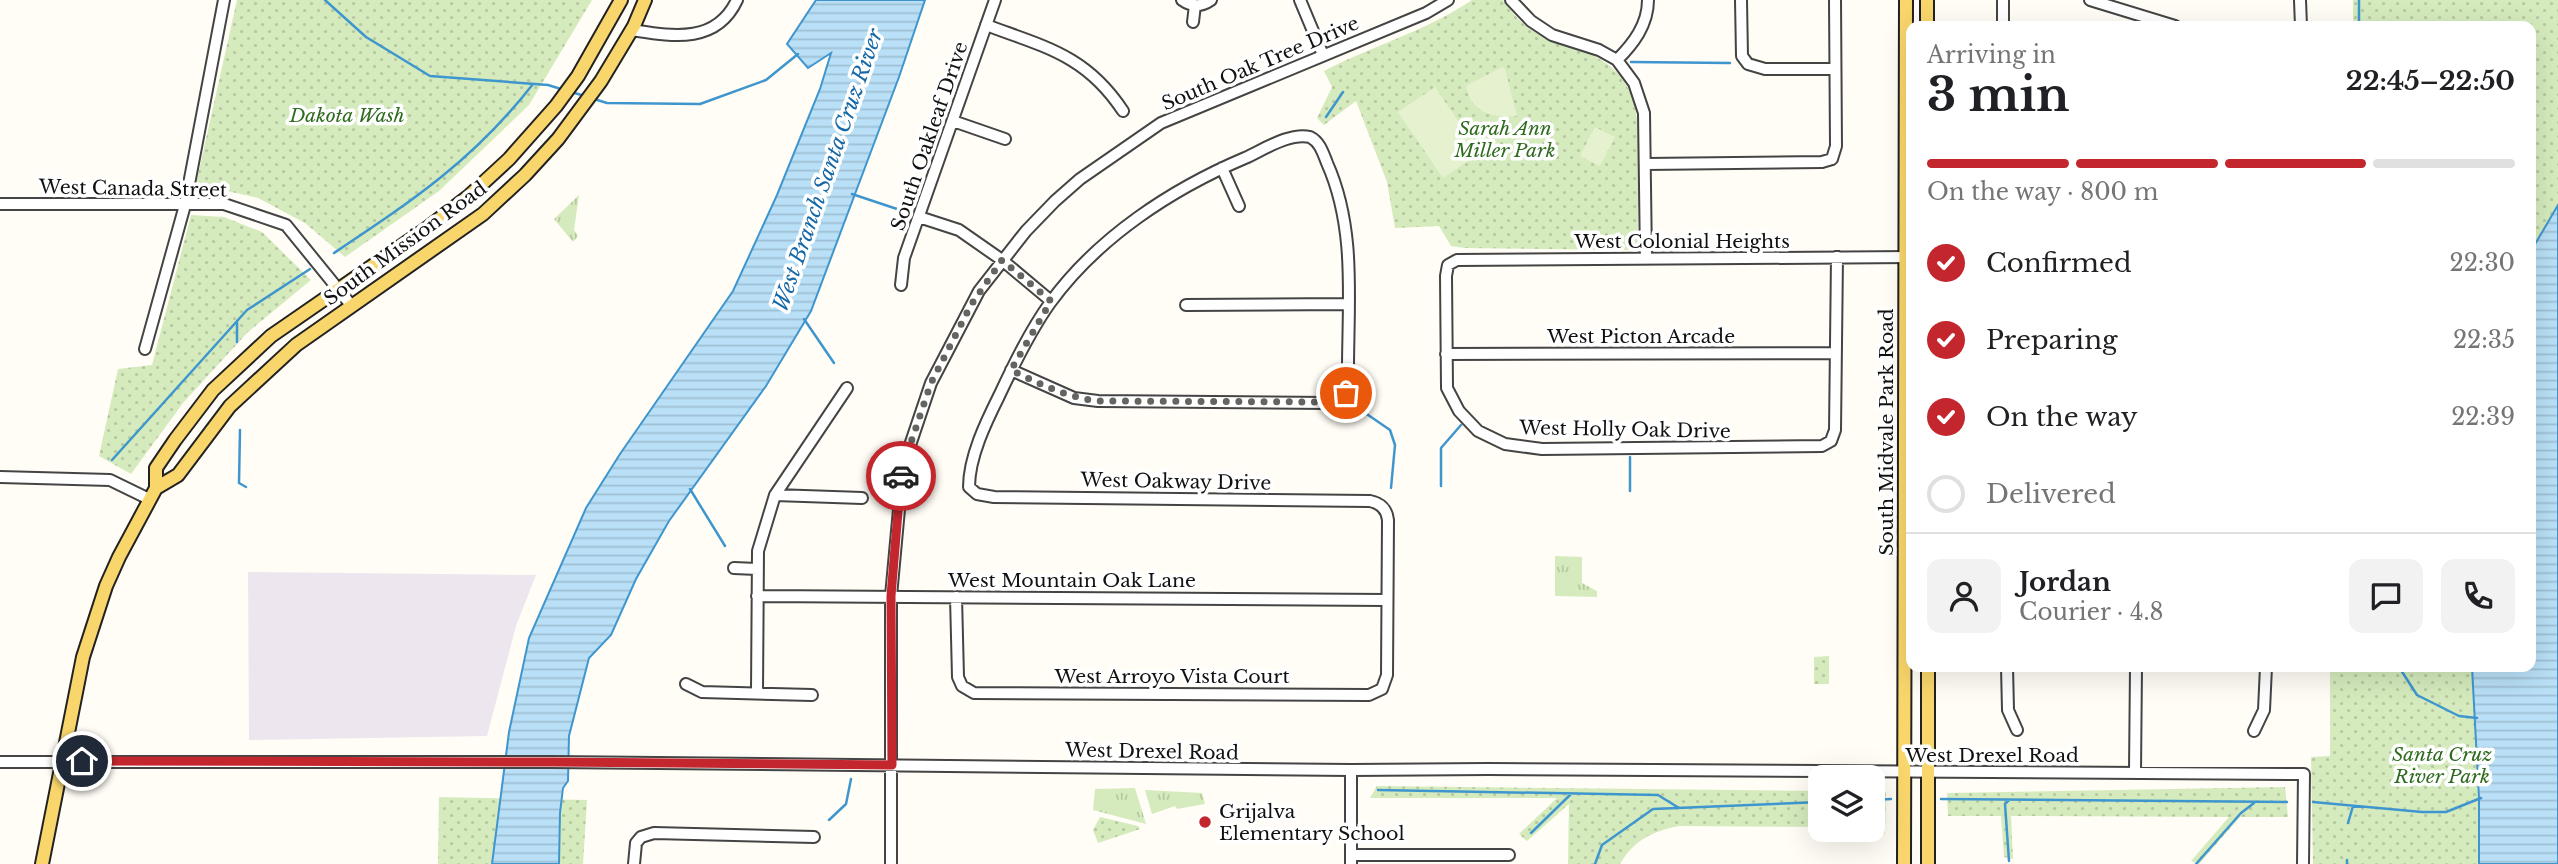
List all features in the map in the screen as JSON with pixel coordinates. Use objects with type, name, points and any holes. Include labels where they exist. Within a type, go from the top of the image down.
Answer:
[{"type":"main road","name":"South Mission Road","points":[[41,864],[77,681],[99,608],[119,557],[152,494],[156,468],[213,390],[271,336],[426,229],[469,196],[509,159],[556,106],[578,76],[621,0]]},
{"type":"main road","name":"South Mission Road","points":[[152,494],[178,475],[230,406],[296,345],[483,214],[525,175],[601,81],[645,0]]},
{"type":"main road","name":"South Midvale Park Road","points":[[1906,0],[1906,21]]},
{"type":"main road","points":[[1927,0],[1927,21]]},
{"type":"main road","name":"South Midvale Park Road","points":[[1904,864],[1906,463]]},
{"type":"main road","points":[[1928,672],[1928,864]]},
{"type":"street","points":[[145,349],[185,205],[224,0]]},
{"type":"street","points":[[631,30],[676,37],[695,34],[724,19],[737,0]]},
{"type":"street","name":"South Oakleaf Drive","points":[[901,285],[904,258],[995,0]]},
{"type":"street","points":[[1182,0],[1195,5],[1212,0]]},
{"type":"street","points":[[1300,0],[1323,55]]},
{"type":"street","name":"South Oak Tree Drive","points":[[891,864],[891,596],[903,466],[931,383],[971,305],[1026,231],[1068,190],[1161,123],[1426,13],[1448,0]]},
{"type":"street","points":[[1511,0],[1531,21],[1552,34],[1599,50],[1616,60],[1634,83],[1644,113],[1646,259]]},
{"type":"street","points":[[1616,60],[1632,45],[1642,28],[1648,0]]},
{"type":"street","points":[[1741,0],[1742,56],[1745,68],[1835,69]]},
{"type":"street","points":[[1646,164],[1835,161],[1835,0]]},
{"type":"street","points":[[2003,0],[2003,21]]},
{"type":"street","points":[[2090,0],[2159,21]]},
{"type":"street","points":[[2300,0],[2301,21]]},
{"type":"street","points":[[1194,22],[1195,5]]},
{"type":"street","points":[[986,25],[1051,49],[1079,63],[1104,85],[1123,111]]},
{"type":"street","points":[[953,121],[1005,139]]},
{"type":"street","points":[[1311,134],[1319,144],[1339,189],[1349,248],[1347,399],[1334,402],[1098,401],[1074,398],[1011,370],[1051,301],[1109,240],[1157,204],[1222,168],[1294,137],[1311,134]]},
{"type":"street","points":[[1222,168],[1240,206]]},
{"type":"street","name":"West Canada Street","points":[[0,204],[224,204],[286,225],[351,304]]},
{"type":"street","points":[[919,217],[959,230],[1002,260],[1051,301]]},
{"type":"street","points":[[1836,353],[1837,257]]},
{"type":"street","name":"West Colonial Heights","points":[[1450,261],[1465,258],[1906,257]]},
{"type":"street","name":"West Holly Oak Drive","points":[[1450,261],[1446,276],[1447,388],[1459,411],[1478,431],[1504,444],[1542,449],[1822,446],[1832,443],[1835,430],[1836,353]]},
{"type":"street","points":[[1185,305],[1348,304]]},
{"type":"street","name":"West Picton Arcade","points":[[1446,354],[1836,353]]},
{"type":"street","name":"West Oakway Drive","points":[[1011,370],[983,432],[969,478],[970,492],[993,497],[1382,503],[1388,520],[1387,600]]},
{"type":"street","points":[[757,691],[758,551],[775,495],[847,388]]},
{"type":"street","points":[[0,477],[110,480],[152,494]]},
{"type":"street","points":[[775,495],[862,498]]},
{"type":"street","points":[[734,568],[757,569]]},
{"type":"street","name":"West Mountain Oak Lane","points":[[757,596],[1387,600]]},
{"type":"street","name":"West Arroyo Vista Court","points":[[956,597],[959,690],[974,693],[1369,695],[1385,692],[1387,600]]},
{"type":"street","points":[[2007,672],[2008,710],[2017,730]]},
{"type":"street","points":[[2136,672],[2136,772]]},
{"type":"street","points":[[2254,731],[2264,709],[2266,672]]},
{"type":"street","points":[[686,684],[702,692],[757,691],[812,695]]},
{"type":"street","name":"West Drexel Road","points":[[0,762],[552,762],[1351,770],[2304,774],[2304,864]]},
{"type":"street","points":[[1351,770],[1351,859],[1509,855]]},
{"type":"street","points":[[634,864],[639,834],[814,838]]},
{"type":"shaded area","points":[[248,572],[536,575],[516,626],[487,736],[249,740]]},
{"type":"green space","name":"Dakota Wash","points":[[237,0],[592,0],[529,105],[439,191],[345,257],[305,223],[258,198],[196,184]]},
{"type":"green space","name":"Sarah Ann Miller Park","points":[[1472,0],[1503,0],[1530,29],[1601,60],[1625,83],[1636,113],[1639,148],[1638,242],[1630,250],[1465,248],[1451,246],[1439,226],[1395,228],[1387,182],[1356,101],[1324,125],[1317,118],[1332,87],[1324,71],[1436,21]]},
{"type":"green space","name":"Santa Cruz River Park","points":[[2353,0],[2558,0],[2558,864],[2313,864],[2311,757],[2330,756],[2330,672],[2536,672],[2536,21],[2353,21]]},
{"type":"green space","points":[[1502,67],[1505,69],[1517,116],[1499,116],[1484,112],[1473,102],[1466,86]]},
{"type":"green space","points":[[1435,87],[1480,153],[1443,178],[1398,112]]},
{"type":"green space","points":[[1595,127],[1615,137],[1600,166],[1580,156]]},
{"type":"green space","points":[[579,195],[574,230],[578,236],[573,242],[554,219]]},
{"type":"green space","points":[[191,215],[224,217],[262,232],[311,280],[248,332],[183,403],[131,474],[99,456],[118,369],[152,365]]},
{"type":"green space","points":[[1555,556],[1582,557],[1582,583],[1597,591],[1597,597],[1555,596]]},
{"type":"green space","points":[[1829,656],[1829,684],[1814,684],[1814,657]]},
{"type":"green space","points":[[1377,786],[1808,791],[1808,827],[1679,826],[1645,838],[1631,849],[1620,864],[1568,864],[1569,804],[1527,841],[1519,834],[1557,798],[1370,798]]},
{"type":"green space","points":[[2285,787],[2288,817],[2240,817],[2199,864],[2191,861],[2229,817],[2011,816],[2013,859],[2004,857],[2001,816],[1948,816],[1947,793]]},
{"type":"green space","points":[[1135,788],[1146,824],[1093,810],[1095,789]]},
{"type":"green space","points":[[1145,790],[1202,793],[1205,804],[1177,809],[1175,806],[1152,814]]},
{"type":"green space","points":[[439,797],[587,800],[583,864],[438,864]]},
{"type":"green space","points":[[1100,817],[1138,826],[1140,829],[1098,843],[1093,830]]},
{"type":"water","name":"West Branch Santa Cruz River","points":[[816,0],[925,0],[811,311],[766,386],[669,521],[636,579],[611,635],[589,658],[569,736],[568,781],[563,788],[560,813],[559,864],[492,864],[509,732],[529,638],[586,508],[620,454],[733,291],[777,195],[820,89],[831,53],[808,68],[787,44]]},
{"type":"water","points":[[2558,205],[2558,864],[2479,864],[2479,798],[2472,672],[2536,672],[2536,242]]},
{"type":"waterway","name":"Dakota Wash","points":[[325,0],[366,37],[430,76],[548,85],[561,89]]},
{"type":"waterway","points":[[2359,0],[2359,21]]},
{"type":"waterway","name":"Dakota Wash","points":[[594,99],[607,103],[700,104],[766,80],[798,54]]},
{"type":"waterway","points":[[1631,62],[1730,63]]},
{"type":"waterway","points":[[334,253],[416,197],[465,157],[511,111],[533,84]]},
{"type":"waterway","name":"Dakota Wash","points":[[571,92],[585,96]]},
{"type":"waterway","points":[[1326,117],[1343,92]]},
{"type":"waterway","points":[[852,194],[909,213]]},
{"type":"waterway","points":[[112,460],[247,310],[310,269]]},
{"type":"waterway","points":[[804,319],[834,363]]},
{"type":"waterway","points":[[237,321],[237,342]]},
{"type":"waterway","points":[[1358,408],[1390,430],[1395,445],[1391,488]]},
{"type":"waterway","points":[[1441,486],[1441,448],[1461,425]]},
{"type":"waterway","points":[[240,430],[239,483],[246,487]]},
{"type":"waterway","points":[[1630,457],[1630,491]]},
{"type":"waterway","points":[[690,489],[725,546]]},
{"type":"waterway","points":[[2402,672],[2417,695],[2459,716],[2477,718]]},
{"type":"waterway","points":[[829,820],[846,804],[851,779]]},
{"type":"waterway","points":[[1378,790],[1658,795],[1679,808]]},
{"type":"waterway","points":[[1531,833],[1571,794]]},
{"type":"waterway","points":[[2313,802],[2446,812],[2481,798]]},
{"type":"waterway","points":[[1885,799],[1891,799]]},
{"type":"waterway","points":[[1941,799],[2287,802]]},
{"type":"waterway","points":[[2009,800],[2005,804],[2009,861]]},
{"type":"waterway","points":[[1595,864],[1602,845],[1653,809],[1808,803]]},
{"type":"waterway","points":[[2196,864],[2241,813],[2254,803]]},
{"type":"waterway","points":[[2348,823],[2353,806]]},
{"type":"way so far","points":[[901,476],[931,383],[971,305],[1002,260],[1051,301],[1011,370],[1074,398],[1098,401],[1334,402],[1346,393]]},
{"type":"place","name":"Grijalva Elementary School","points":[[1205,822]]},
{"type":"route","points":[[82,761],[892,765],[891,596],[901,476]]}]
